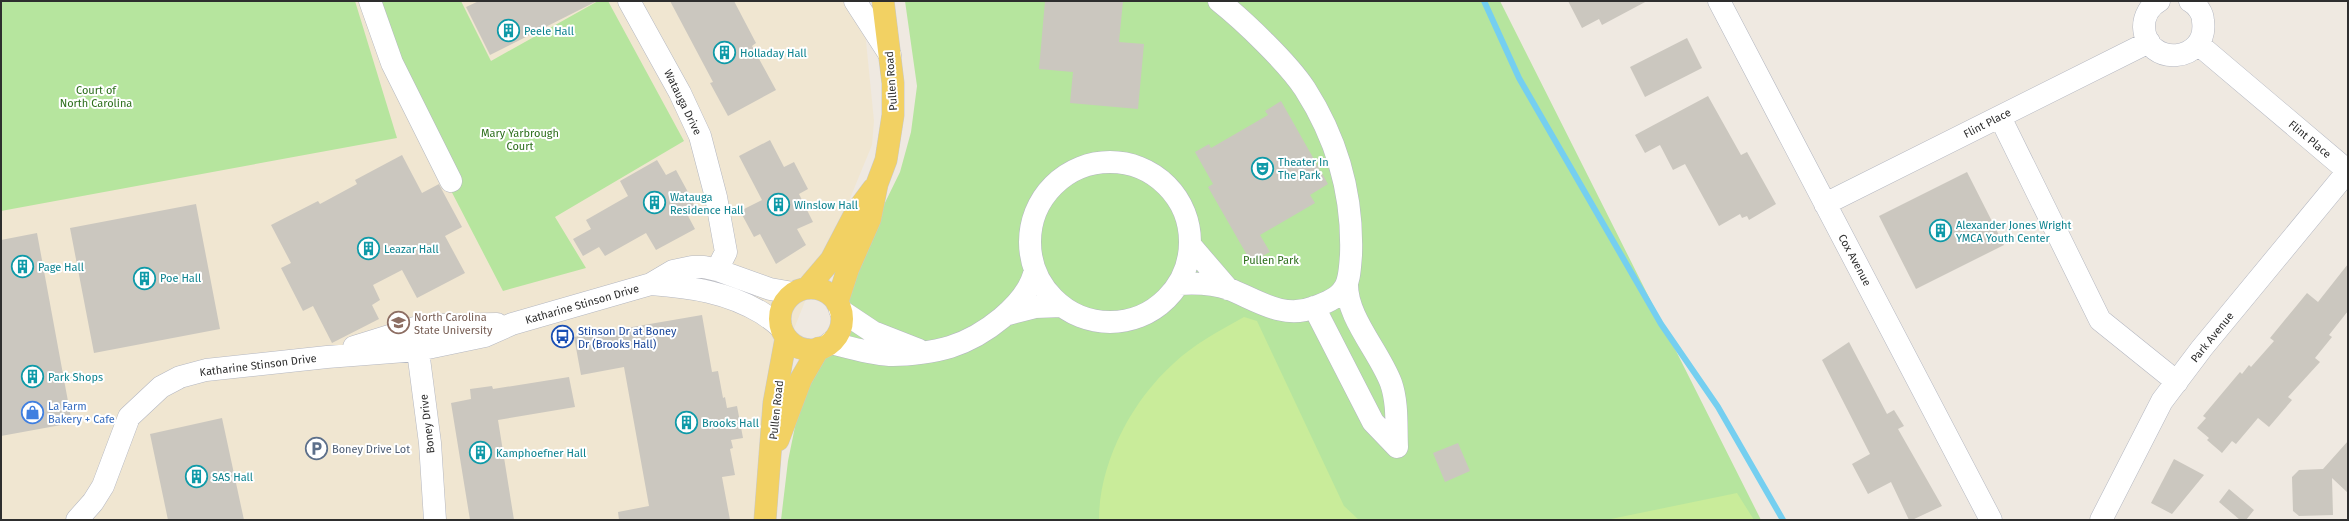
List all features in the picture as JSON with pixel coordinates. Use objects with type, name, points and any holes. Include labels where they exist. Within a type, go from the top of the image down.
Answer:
[{"type":"main road","name":"Pullen Road","points":[[839,306],[848,269],[870,219],[877,184],[886,160],[894,115],[893,83],[883,1]]},
{"type":"main road","name":"Pullen Road","points":[[800,290],[830,260],[856,212],[877,184]]},
{"type":"main road","points":[[800,290],[825,291],[839,306],[840,328],[825,346],[801,348],[784,333],[781,309],[785,300],[800,290]]},
{"type":"main road","name":"Pullen Road","points":[[765,520],[772,458],[774,403],[784,333]]},
{"type":"main road","name":"Pullen Road","points":[[772,458],[801,379],[825,346]]},
{"type":"street","points":[[370,1],[392,63],[451,182]]},
{"type":"street","name":"Watauga Drive","points":[[629,1],[657,51],[700,136],[716,197],[726,252],[717,270]]},
{"type":"street","points":[[855,1],[890,55]]},
{"type":"street","points":[[1219,1],[1269,48],[1304,88],[1326,125],[1338,157],[1349,203],[1352,230],[1347,283],[1349,304],[1386,371],[1393,389],[1397,447],[1373,422],[1314,308]]},
{"type":"street","name":"Cox Avenue","points":[[1719,1],[1991,520]]},
{"type":"street","points":[[2159,1],[2150,9],[2144,25],[2149,42],[2164,54],[2173,56],[2182,55],[2198,44],[2204,27],[2203,18],[2199,10],[2190,1]]},
{"type":"street","name":"Flint Place","points":[[1825,204],[2149,42]]},
{"type":"street","name":"Flint Place","points":[[2198,44],[2348,171]]},
{"type":"street","points":[[2000,117],[2100,320],[2177,382]]},
{"type":"street","points":[[1098,163],[1122,163],[1144,169],[1163,182],[1178,199],[1187,220],[1191,246],[1187,264],[1178,284],[1164,301],[1146,314],[1124,320],[1102,321],[1081,316],[1062,306],[1046,290],[1035,270],[1031,253],[1030,235],[1034,218],[1041,201],[1062,178],[1075,170],[1098,163]]},
{"type":"street","name":"Park Avenue","points":[[2101,520],[2162,401],[2202,348],[2348,171]]},
{"type":"street","points":[[1191,246],[1228,289]]},
{"type":"street","name":"Katharine Stinson Drive","points":[[77,520],[93,502],[103,486],[129,417],[161,387],[180,377],[206,370],[327,357],[418,350],[486,336],[512,324],[651,284],[673,272],[692,267],[704,267],[717,270],[770,289],[800,290]]},
{"type":"street","points":[[1008,314],[1029,286],[1035,270]]},
{"type":"street","points":[[1178,284],[1206,284],[1228,289],[1270,308],[1283,310],[1314,308],[1341,292],[1347,283]]},
{"type":"street","name":"Katharine Stinson Drive","points":[[651,284],[708,290],[747,304],[777,323],[784,333]]},
{"type":"street","points":[[839,306],[872,332],[922,351]]},
{"type":"street","points":[[825,346],[883,355],[939,350],[962,343],[1008,314],[1040,306],[1062,306]]},
{"type":"street","name":"Katharine Stinson Drive","points":[[327,357],[415,328],[441,325],[512,324]]},
{"type":"street","name":"Boney Drive","points":[[415,328],[430,443],[436,520]]},
{"type":"shaded area","name":"North Carolina State University","points":[[1,1],[862,1],[874,121],[872,145],[839,225],[826,249],[767,396],[762,414],[754,520],[1,520]]},
{"type":"green space","name":"Court of North Carolina","points":[[1,1],[355,1],[397,138],[1,211]]},
{"type":"green space","name":"Mary Yarbrough Court","points":[[374,1],[461,1],[491,61],[598,1],[608,1],[684,141],[555,217],[586,268],[503,291],[402,96]]},
{"type":"green space","name":"Pullen Park","points":[[905,1],[1500,1],[1761,520],[781,520],[788,461],[799,407],[823,358],[855,264],[900,172],[911,132],[917,86]]},
{"type":"green space","points":[[1244,317],[1257,321],[1344,506],[1359,520],[1099,520],[1100,498],[1111,456],[1131,415],[1144,396],[1158,379],[1189,350]]},
{"type":"green space","points":[[1737,493],[1754,520],[1606,520]]},
{"type":"building","name":"Peele Hall","points":[[479,1],[597,1],[490,55],[466,7]]},
{"type":"building","name":"Holladay Hall","points":[[670,1],[734,1],[756,43],[752,46],[776,90],[728,116],[710,83],[713,82]]},
{"type":"building","points":[[1045,1],[1123,1],[1119,42],[1144,44],[1138,109],[1070,103],[1073,72],[1039,69]]},
{"type":"building","points":[[1568,1],[1647,1],[1602,25],[1599,19],[1582,28]]},
{"type":"building","points":[[1687,38],[1702,68],[1645,97],[1630,67]]},
{"type":"building","points":[[1708,96],[1741,155],[1747,152],[1776,204],[1749,220],[1747,216],[1742,218],[1740,214],[1719,226],[1685,164],[1673,170],[1660,145],[1645,153],[1635,135]]},
{"type":"building","name":"Theater In The Park","points":[[1281,101],[1328,184],[1310,195],[1315,203],[1260,235],[1270,252],[1251,262],[1208,187],[1213,184],[1195,152],[1209,144],[1211,148],[1268,115],[1265,111]]},
{"type":"building","name":"Winslow Hall","points":[[770,140],[784,167],[794,162],[808,189],[799,194],[813,222],[797,229],[806,245],[776,264],[760,234],[754,237],[740,211],[762,200],[739,156]]},
{"type":"building","name":"Leazar Hall","points":[[402,155],[422,193],[439,184],[462,227],[445,236],[465,273],[417,298],[402,270],[373,285],[380,300],[372,305],[379,319],[332,343],[313,306],[303,311],[281,268],[291,263],[271,225],[318,201],[320,204],[357,184],[355,180]]},
{"type":"building","name":"Watauga Residence Hall","points":[[657,160],[666,175],[676,170],[696,209],[687,214],[695,229],[656,250],[646,233],[605,256],[599,247],[583,256],[573,239],[591,229],[586,220],[628,196],[620,181]]},
{"type":"building","name":"Alexander Jones Wright YMCA Youth Center","points":[[1967,172],[2004,245],[1916,289],[1879,216]]},
{"type":"building","name":"Poe Hall","points":[[196,204],[220,329],[94,353],[70,228]]},
{"type":"building","name":"Park Shops","points":[[37,233],[72,423],[1,436],[1,240]]},
{"type":"building","points":[[2348,264],[2348,311],[2329,335],[2332,337],[2315,358],[2320,362],[2288,397],[2292,400],[2269,427],[2258,418],[2236,444],[2232,441],[2222,453],[2207,440],[2209,438],[2197,428],[2206,418],[2203,416],[2240,372],[2242,374],[2249,365],[2251,367],[2274,341],[2270,338],[2307,293],[2318,302]]},
{"type":"building","name":"Brooks Hall","points":[[702,315],[712,372],[718,371],[723,398],[725,397],[727,408],[737,406],[743,438],[731,440],[733,448],[730,449],[735,475],[722,477],[730,520],[619,520],[618,512],[649,506],[624,367],[581,375],[574,337]]},
{"type":"building","points":[[1849,342],[1887,414],[1894,410],[1904,426],[1898,429],[1942,506],[1912,520],[1909,520],[1891,482],[1868,494],[1852,464],[1870,454],[1822,360]]},
{"type":"building","name":"Kamphoefner Hall","points":[[569,377],[575,407],[498,420],[514,520],[470,520],[451,403],[471,399],[470,389],[492,386],[493,389]]},
{"type":"building","name":"SAS Hall","points":[[222,418],[244,520],[168,520],[150,434]]},
{"type":"building","points":[[2348,441],[2348,493],[2332,478],[2333,515],[2299,516],[2293,511],[2292,477],[2299,470],[2323,469]]},
{"type":"building","points":[[1458,443],[1470,471],[1445,482],[1433,453]]},
{"type":"building","points":[[2174,459],[2204,475],[2172,514],[2151,503]]},
{"type":"building","points":[[2229,489],[2254,510],[2246,520],[2240,520],[2219,502]]},
{"type":"waterway","points":[[1484,1],[1519,78],[1661,324],[1718,407],[1783,520]]},
{"type":"place","name":"Peele Hall","points":[[508,31]]},
{"type":"place","name":"Holladay Hall","points":[[725,53]]},
{"type":"place","name":"Theater In The Park","points":[[1262,168]]},
{"type":"place","name":"Watauga Residence Hall","points":[[655,203]]},
{"type":"place","name":"Winslow Hall","points":[[778,205]]},
{"type":"place","name":"Alexander Jones Wright YMCA Youth Center","points":[[1941,231]]},
{"type":"place","name":"Leazar Hall","points":[[368,249]]},
{"type":"place","name":"Page Hall","points":[[22,267]]},
{"type":"place","name":"Poe Hall","points":[[145,278]]},
{"type":"place","name":"North Carolina State University","points":[[399,323]]},
{"type":"place","name":"Stinson Dr at Boney Dr (Brooks Hall)","points":[[563,337]]},
{"type":"place","name":"Park Shops","points":[[32,377]]},
{"type":"place","name":"La Farm Bakery + Cafe","points":[[33,412]]},
{"type":"place","name":"Brooks Hall","points":[[687,423]]},
{"type":"place","name":"Boney Drive Lot","points":[[316,449]]},
{"type":"place","name":"Kamphoefner Hall","points":[[481,453]]},
{"type":"place","name":"SAS Hall","points":[[197,477]]}]
